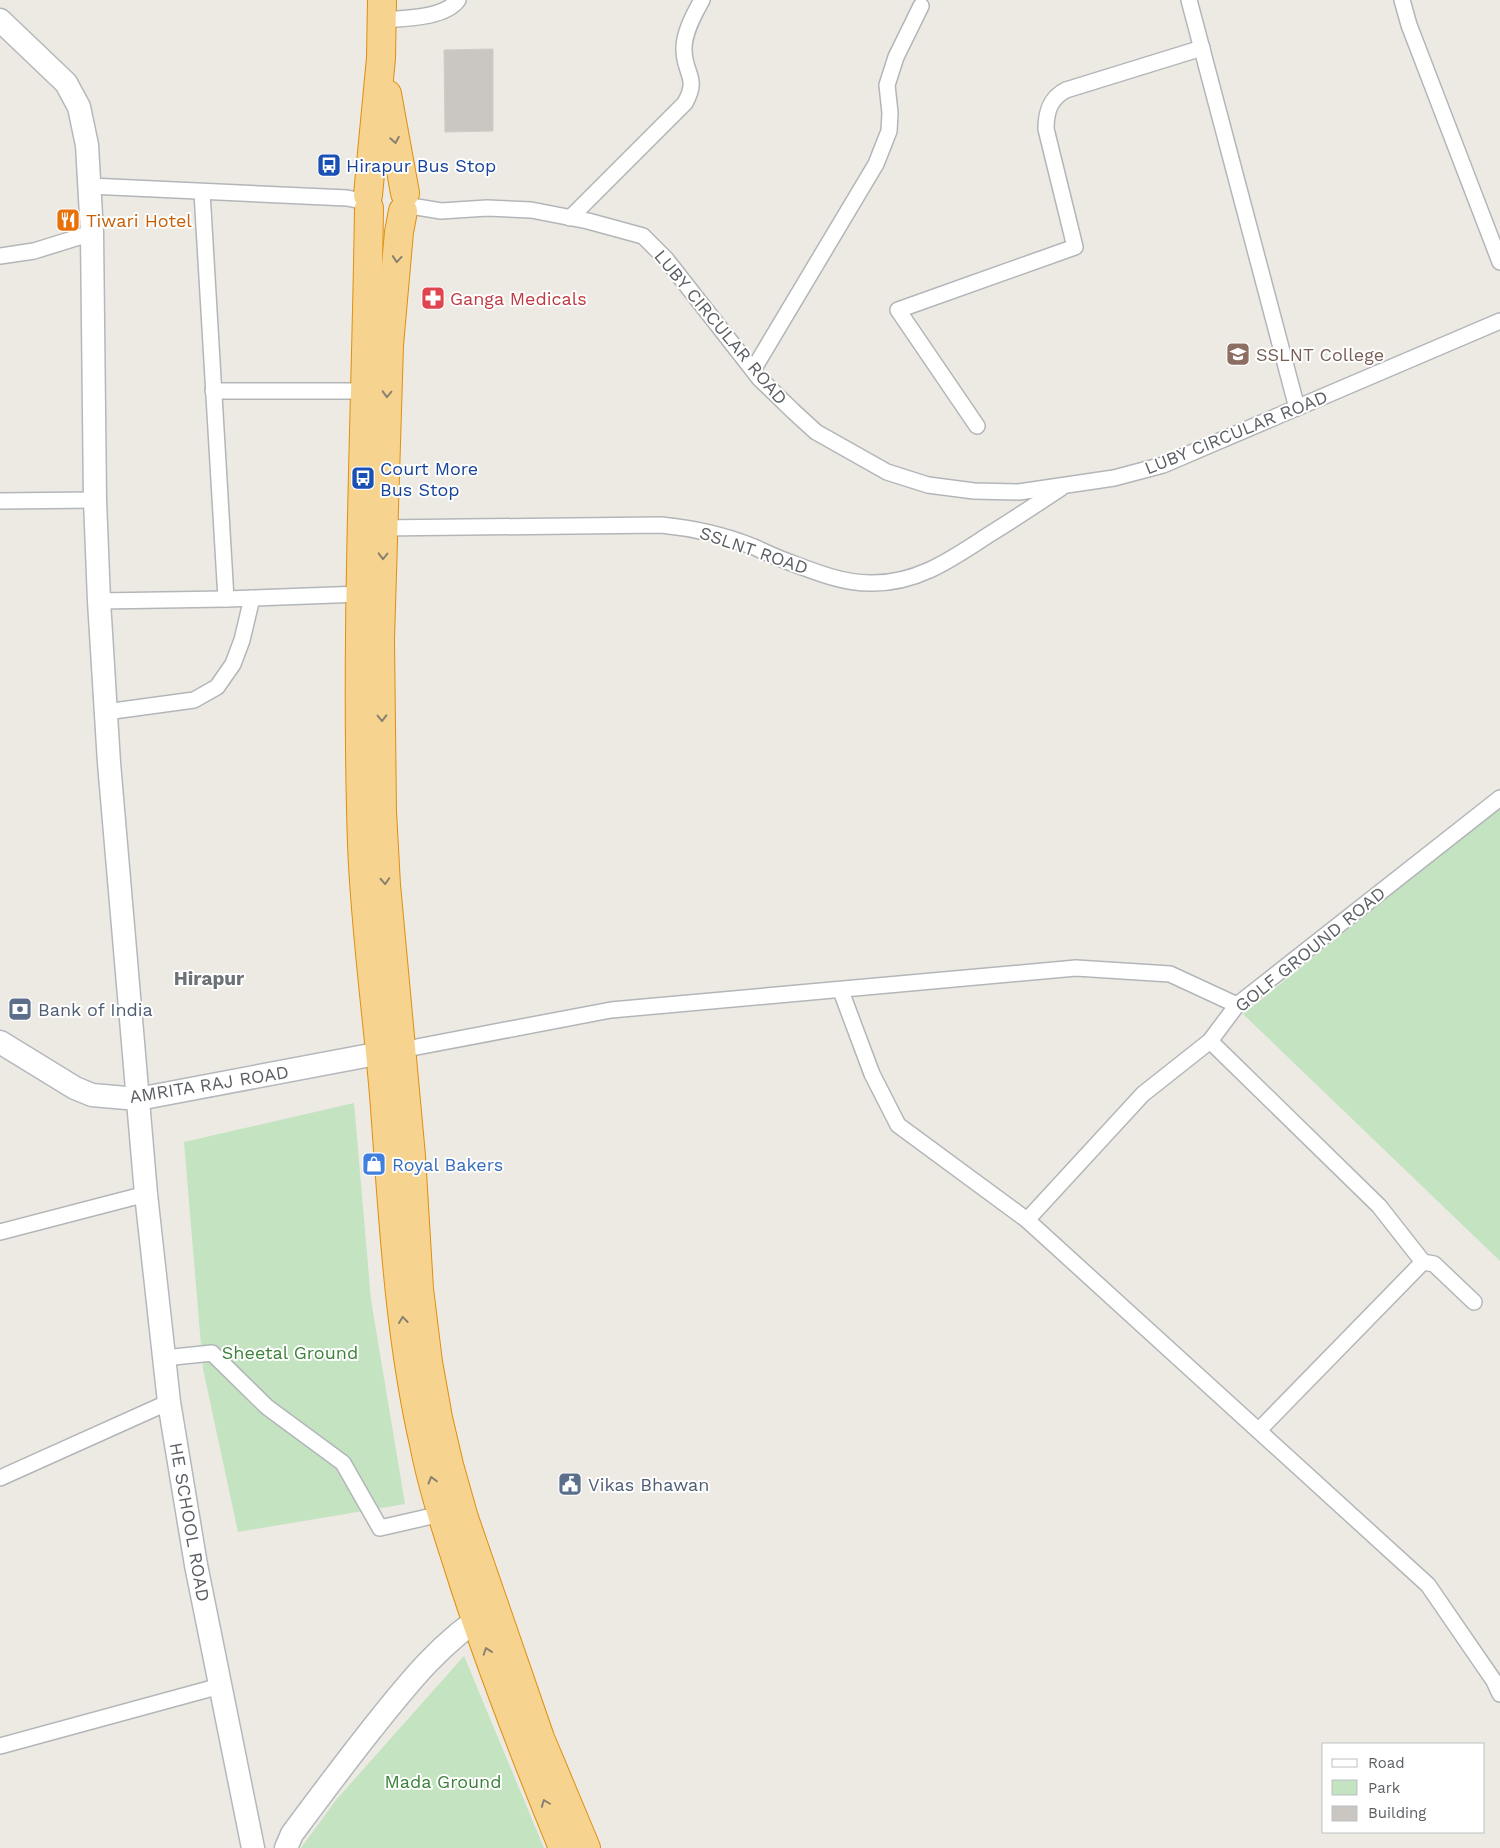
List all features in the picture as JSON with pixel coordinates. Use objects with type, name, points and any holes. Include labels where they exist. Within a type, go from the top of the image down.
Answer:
[{"type":"highway","points":[[382,10],[381,58],[368,201],[366,392],[372,530],[380,639],[382,812],[391,1051],[395,1251],[413,1394],[441,1514],[540,1738],[586,1848]]},
{"type":"highway","points":[[381,58],[404,203],[399,232],[372,530],[361,594],[360,717],[363,850],[368,929],[411,1156],[419,1289],[428,1362],[449,1466],[464,1518],[485,1614],[489,1659],[563,1848]]},
{"type":"highway","points":[[368,201],[376,216],[382,219],[394,218],[404,203]]},
{"type":"street","points":[[382,10],[433,15],[456,4],[458,0]]},
{"type":"street","points":[[570,218],[685,103],[691,93],[692,82],[683,50],[687,34],[702,0]]},
{"type":"street","points":[[1189,0],[1297,408]]},
{"type":"street","points":[[1402,0],[1409,25],[1500,262]]},
{"type":"street","points":[[753,370],[876,164],[889,130],[890,113],[887,85],[896,57],[921,6]]},
{"type":"street","name":"HE SCHOOL ROAD","points":[[0,20],[66,83],[79,108],[84,128],[90,186],[92,233],[95,500],[99,601],[106,712],[146,1194],[169,1402],[196,1565],[253,1848]]},
{"type":"street","points":[[977,426],[898,310],[1075,247],[1046,129],[1046,118],[1052,100],[1059,93],[1066,90],[1202,48]]},
{"type":"street","points":[[90,186],[348,198],[368,201]]},
{"type":"street","points":[[202,192],[226,599]]},
{"type":"street","name":"LUBY CIRCULAR ROAD","points":[[404,203],[441,211],[487,208],[531,210],[643,236],[666,259],[753,370],[816,432],[888,472],[928,485],[974,491],[1019,492],[1114,478],[1163,465],[1500,321]]},
{"type":"street","points":[[0,256],[34,251],[92,233]]},
{"type":"street","points":[[213,391],[366,392]]},
{"type":"street","name":"SSLNT ROAD","points":[[372,530],[662,525],[689,528],[723,536],[787,562],[818,572],[846,580],[873,584],[904,580],[933,570],[1066,485]]},
{"type":"street","points":[[0,502],[95,500]]},
{"type":"street","points":[[99,601],[361,594]]},
{"type":"street","points":[[106,712],[194,700],[217,687],[233,664],[242,640],[252,598]]},
{"type":"street","name":"GOLF GROUND ROAD","points":[[1028,1220],[1143,1094],[1210,1041],[1237,1005],[1500,798]]},
{"type":"street","points":[[391,1051],[611,1010],[841,991],[1076,968],[1170,974],[1237,1005]]},
{"type":"street","points":[[841,991],[872,1074],[898,1125],[1028,1220],[1428,1585],[1494,1681],[1500,1694]]},
{"type":"street","points":[[1210,1041],[1379,1206],[1423,1262],[1434,1264],[1474,1302]]},
{"type":"street","name":"AMRITA RAJ ROAD","points":[[0,1042],[75,1088],[92,1095],[138,1100],[391,1051]]},
{"type":"street","points":[[0,1232],[146,1194]]},
{"type":"street","points":[[1259,1430],[1423,1262]]},
{"type":"street","points":[[164,1358],[212,1353],[267,1407],[343,1463],[380,1528],[441,1514]]},
{"type":"street","points":[[0,1478],[169,1402]]},
{"type":"street","points":[[286,1848],[298,1826],[405,1687],[435,1655],[485,1614]]},
{"type":"street","points":[[0,1746],[220,1686]]},
{"type":"green space","points":[[1500,807],[1500,1261],[1243,1014]]},
{"type":"green space","name":"Sheetal Ground","points":[[354,1103],[371,1300],[405,1504],[238,1532],[203,1369],[184,1142]]},
{"type":"green space","name":"Mada Ground","points":[[464,1656],[544,1848],[301,1848],[336,1800]]},
{"type":"building","points":[[493,49],[493,131],[445,132],[444,50]]},
{"type":"place","name":"Hirapur Bus Stop","points":[[329,165]]},
{"type":"place","name":"Tiwari Hotel","points":[[68,220]]},
{"type":"place","name":"Ganga Medicals","points":[[433,298]]},
{"type":"place","name":"SSLNT College","points":[[1238,354]]},
{"type":"place","name":"Court More Bus Stop","points":[[363,478]]},
{"type":"place","name":"Bank of India","points":[[20,1009]]},
{"type":"place","name":"Royal Bakers","points":[[374,1164]]},
{"type":"place","name":"Vikas Bhawan","points":[[570,1484]]},
{"type":"district","name":"Hirapur","points":[[209,978]]}]
